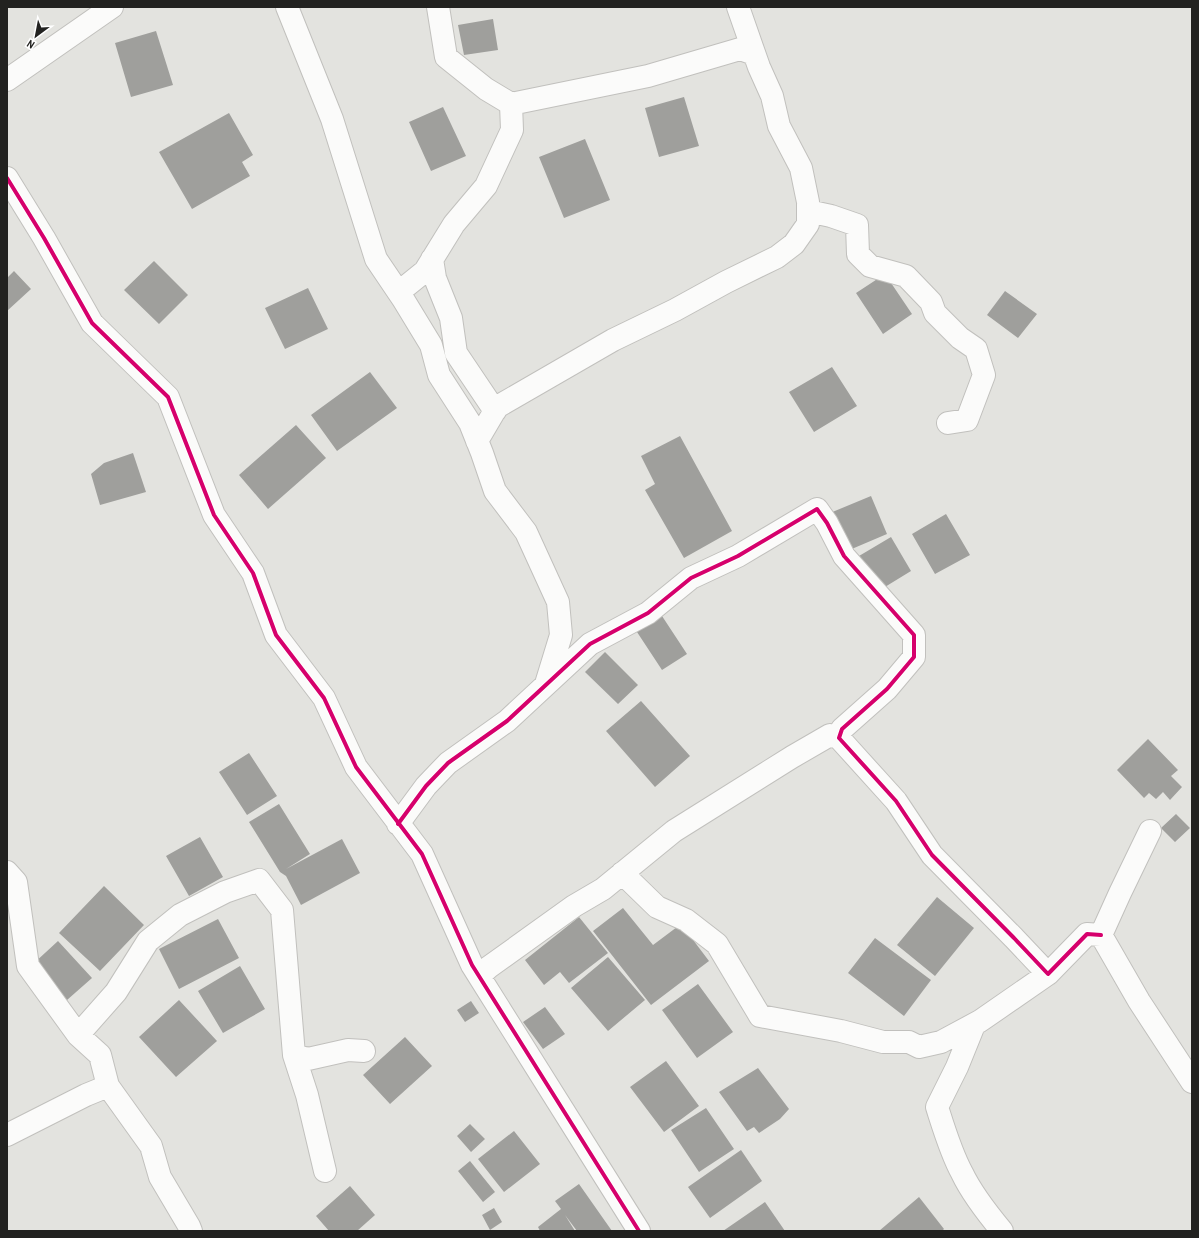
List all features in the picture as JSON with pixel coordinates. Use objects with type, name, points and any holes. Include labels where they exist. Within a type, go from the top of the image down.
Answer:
[{"type":"street","points":[[7,80],[112,7]]},
{"type":"street","points":[[287,7],[332,119],[376,259],[399,292],[431,345],[439,375],[470,423],[495,491],[526,532],[558,602],[561,635],[546,685]]},
{"type":"street","points":[[438,7],[446,57],[486,89],[511,104],[642,78],[740,49],[754,54]]},
{"type":"street","points":[[477,441],[497,407],[612,340],[675,310],[726,282],[778,257],[794,244],[808,224],[808,202],[801,168],[779,126],[772,96],[754,54],[738,7]]},
{"type":"street","points":[[399,292],[425,270],[454,224],[486,186],[512,130],[511,104]]},
{"type":"street","points":[[7,178],[44,238],[92,322],[168,397],[214,514],[253,573],[276,635],[324,698],[356,767],[422,854],[472,965],[638,1231]]},
{"type":"street","points":[[808,211],[831,216],[857,225],[858,254],[870,266],[906,276],[932,302],[935,313],[960,338],[976,348],[984,375],[968,420],[948,424]]},
{"type":"street","points":[[432,259],[435,278],[451,318],[456,353],[495,411]]},
{"type":"street","points":[[398,824],[426,786],[448,763],[506,721],[590,644],[648,613],[691,578],[738,556],[817,509],[827,523],[844,556],[914,635],[914,657],[887,689],[842,729],[839,738]]},
{"type":"street","points":[[479,976],[489,967],[574,906],[603,889],[674,831],[756,779],[830,735],[839,738],[896,800],[932,855],[1048,974]]},
{"type":"street","points":[[1101,934],[1150,831]]},
{"type":"street","points":[[7,872],[16,882],[28,966],[78,1035],[100,1054],[108,1086],[151,1146],[160,1178],[191,1231]]},
{"type":"street","points":[[622,873],[657,907],[686,920],[717,944],[760,1016],[841,1031],[883,1042],[909,1042],[919,1047],[941,1042],[974,1025],[1048,974],[1087,934],[1101,934]]},
{"type":"street","points":[[78,1035],[116,992],[148,941],[180,915],[225,892],[259,880],[282,910],[294,1056],[307,1095],[325,1170]]},
{"type":"street","points":[[1101,934],[1139,1001],[1192,1082]]},
{"type":"street","points":[[974,1025],[957,1067],[936,1107],[961,1173],[985,1211],[1002,1231]]},
{"type":"street","points":[[294,1056],[308,1059],[348,1050],[364,1051]]},
{"type":"street","points":[[7,1135],[86,1095],[108,1086]]},
{"type":"building","points":[[493,19],[498,50],[464,55],[458,25]]},
{"type":"building","points":[[156,31],[173,85],[131,97],[115,43]]},
{"type":"building","points":[[684,97],[699,146],[659,157],[645,108]]},
{"type":"building","points":[[443,107],[466,156],[431,171],[409,122]]},
{"type":"building","points":[[229,113],[253,155],[242,162],[250,176],[192,209],[159,152]]},
{"type":"building","points":[[585,139],[610,200],[564,218],[539,157]]},
{"type":"building","points":[[154,261],[188,295],[159,324],[124,290]]},
{"type":"building","points":[[14,271],[31,289],[7,311],[7,278]]},
{"type":"building","points":[[885,274],[912,314],[883,334],[856,293]]},
{"type":"building","points":[[308,288],[328,329],[285,349],[265,308]]},
{"type":"building","points":[[1005,291],[1037,314],[1018,338],[987,315]]},
{"type":"building","points":[[832,367],[857,406],[814,432],[789,392]]},
{"type":"building","points":[[370,372],[397,408],[337,451],[311,415]]},
{"type":"building","points":[[296,425],[326,458],[268,509],[239,475]]},
{"type":"building","points":[[680,436],[732,531],[684,558],[645,490],[655,484],[641,456]]},
{"type":"building","points":[[133,453],[146,492],[100,505],[91,474],[104,463]]},
{"type":"building","points":[[871,496],[887,534],[847,551],[830,513]]},
{"type":"building","points":[[946,514],[970,555],[935,574],[912,534]]},
{"type":"building","points":[[891,537],[911,571],[880,590],[859,556]]},
{"type":"building","points":[[662,616],[687,654],[662,670],[637,632]]},
{"type":"building","points":[[605,652],[638,685],[618,704],[585,672]]},
{"type":"building","points":[[641,701],[690,756],[655,787],[606,731]]},
{"type":"building","points":[[1148,739],[1178,770],[1171,776],[1182,787],[1170,800],[1163,792],[1156,799],[1149,793],[1144,798],[1117,770]]},
{"type":"building","points":[[249,753],[277,796],[247,815],[219,772]]},
{"type":"building","points":[[279,804],[310,854],[286,869],[342,839],[360,873],[301,905],[286,876],[280,872],[249,822]]},
{"type":"building","points":[[1176,814],[1190,828],[1175,842],[1161,828]]},
{"type":"building","points":[[200,837],[223,877],[189,896],[166,856]]},
{"type":"building","points":[[104,886],[144,925],[100,971],[59,933]]},
{"type":"building","points":[[937,897],[974,928],[935,976],[897,945]]},
{"type":"building","points":[[623,908],[653,945],[681,924],[709,961],[651,1005],[593,931]]},
{"type":"building","points":[[579,917],[608,953],[569,983],[560,972],[544,985],[525,960]]},
{"type":"building","points":[[218,919],[239,958],[179,989],[159,949]]},
{"type":"building","points":[[875,938],[931,980],[904,1016],[848,973]]},
{"type":"building","points":[[58,941],[92,978],[67,1000],[33,964]]},
{"type":"building","points":[[608,957],[645,1000],[608,1031],[571,988]]},
{"type":"building","points":[[240,966],[265,1009],[223,1033],[198,991]]},
{"type":"building","points":[[698,984],[733,1032],[697,1058],[662,1010]]},
{"type":"building","points":[[179,1000],[217,1041],[176,1077],[139,1037]]},
{"type":"building","points":[[471,1001],[479,1013],[465,1022],[457,1010]]},
{"type":"building","points":[[545,1007],[565,1034],[543,1049],[523,1022]]},
{"type":"building","points":[[405,1037],[432,1066],[390,1104],[363,1075]]},
{"type":"building","points":[[666,1061],[699,1106],[664,1132],[630,1087]]},
{"type":"building","points":[[758,1068],[789,1109],[780,1119],[759,1133],[754,1127],[747,1131],[719,1092]]},
{"type":"building","points":[[706,1108],[734,1149],[699,1172],[671,1130]]},
{"type":"building","points":[[470,1124],[485,1139],[471,1152],[457,1136]]},
{"type":"building","points":[[514,1131],[540,1164],[504,1192],[478,1159]]},
{"type":"building","points":[[741,1150],[762,1181],[710,1218],[688,1187]]},
{"type":"building","points":[[470,1161],[495,1192],[483,1202],[458,1171]]},
{"type":"building","points":[[579,1184],[612,1231],[577,1231],[565,1215],[575,1231],[540,1231],[538,1227],[561,1209],[555,1201]]},
{"type":"building","points":[[350,1186],[375,1215],[357,1231],[329,1231],[316,1216]]},
{"type":"building","points":[[919,1197],[944,1229],[942,1231],[879,1231]]},
{"type":"building","points":[[765,1202],[785,1231],[723,1231]]},
{"type":"building","points":[[494,1208],[502,1222],[490,1230],[482,1215]]},
{"type":"cycle path","points":[[7,178],[44,238],[92,323],[168,397],[214,515],[253,573],[276,635],[324,698],[356,767],[422,854],[472,965],[639,1231]]},
{"type":"cycle path","points":[[398,824],[426,786],[448,763],[507,721],[590,644],[648,613],[691,578],[738,556],[817,509],[827,523],[844,556],[914,635],[914,657],[887,689],[842,729],[839,738],[896,801],[932,855],[1048,974],[1087,934],[1101,935]]}]
